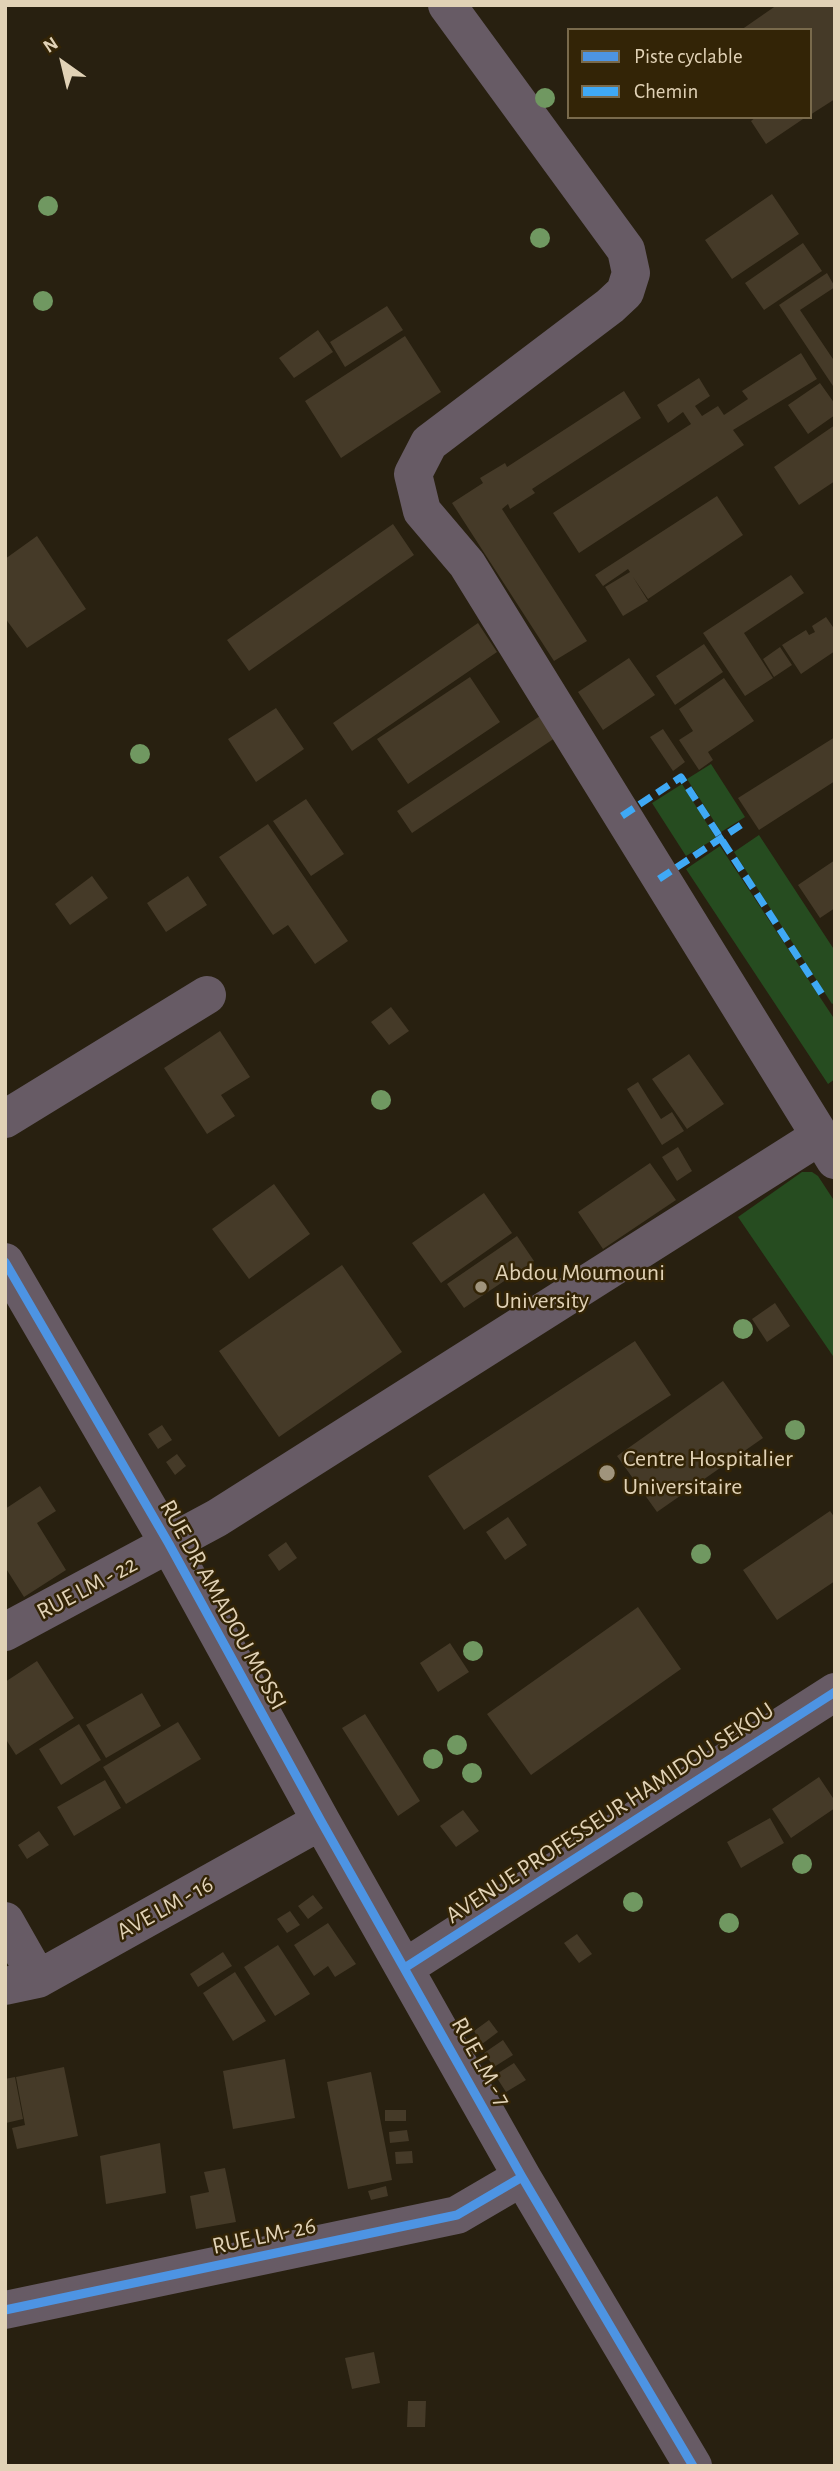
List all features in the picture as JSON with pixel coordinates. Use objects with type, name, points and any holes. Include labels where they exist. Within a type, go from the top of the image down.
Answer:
[{"type":"street","points":[[447,5],[626,250],[631,273],[625,292],[610,306],[429,443],[413,474],[422,511],[467,564],[827,1148]]},
{"type":"street","points":[[5,1119],[207,995]]},
{"type":"street","name":"RUE LM - 22","points":[[5,1632],[217,1518],[827,1148]]},
{"type":"street","name":"RUE DR AMADOU MOSSI","points":[[5,1262],[169,1544],[321,1821],[406,1967]]},
{"type":"street","name":"AVENUE PROFESSEUR HAMIDOU SEKOU","points":[[406,1967],[835,1692]]},
{"type":"street","name":"AVE LM - 16","points":[[22,1982],[321,1821]]},
{"type":"street","points":[[5,1921],[22,1982]]},
{"type":"street","name":"RUE LM - 7","points":[[406,1967],[522,2176],[693,2466]]},
{"type":"street","name":"RUE LM- 26","points":[[5,2310],[457,2215],[522,2176]]},
{"type":"green space","points":[[711,764],[745,817],[721,832],[687,779]]},
{"type":"green space","points":[[682,784],[716,838],[686,856],[652,803]]},
{"type":"green space","points":[[759,835],[835,951],[835,1002],[832,1004],[734,852]]},
{"type":"green space","points":[[720,846],[835,1020],[835,1079],[828,1084],[686,869]]},
{"type":"green space","points":[[802,1172],[812,1172],[818,1176],[835,1202],[835,1359],[738,1217]]},
{"type":"building","points":[[777,5],[835,5],[835,99],[812,114],[812,28],[744,28]]},
{"type":"building","points":[[754,119],[803,119],[766,144],[751,121]]},
{"type":"building","points":[[772,194],[799,234],[732,279],[705,240]]},
{"type":"building","points":[[803,243],[822,271],[764,310],[745,283]]},
{"type":"building","points":[[827,273],[835,287],[800,310],[835,362],[835,389],[779,305]]},
{"type":"building","points":[[387,306],[403,330],[345,367],[330,342]]},
{"type":"building","points":[[318,330],[333,352],[294,378],[279,358]]},
{"type":"building","points":[[405,336],[441,392],[341,458],[305,401]]},
{"type":"building","points":[[801,353],[817,379],[733,430],[744,445],[579,553],[553,513],[691,424],[683,412],[668,423],[657,405],[699,378],[710,396],[695,406],[702,416],[718,406],[724,415],[748,399],[742,391]]},
{"type":"building","points":[[820,383],[835,404],[835,415],[808,434],[788,405]]},
{"type":"building","points":[[624,391],[641,418],[532,489],[535,493],[510,509],[508,504],[502,509],[587,641],[554,661],[452,503],[483,483],[480,478],[505,463],[507,467]]},
{"type":"building","points":[[835,425],[835,481],[799,505],[774,467]]},
{"type":"building","points":[[717,496],[743,535],[648,599],[633,577],[648,601],[623,616],[605,587],[630,572],[628,569],[603,586],[595,575]]},
{"type":"building","points":[[393,524],[414,555],[249,671],[227,640]]},
{"type":"building","points":[[37,536],[86,609],[27,648],[5,618],[5,559]]},
{"type":"building","points":[[791,575],[804,593],[744,633],[773,678],[745,696],[703,633]]},
{"type":"building","points":[[826,617],[835,630],[835,651],[801,674],[782,645],[806,630],[809,635],[815,632],[812,626]]},
{"type":"building","points":[[478,623],[497,652],[352,751],[333,723]]},
{"type":"building","points":[[704,644],[723,672],[675,705],[656,676]]},
{"type":"building","points":[[780,647],[792,665],[774,677],[763,659]]},
{"type":"building","points":[[629,658],[655,695],[603,730],[578,692]]},
{"type":"building","points":[[470,677],[500,722],[408,784],[377,739]]},
{"type":"building","points":[[724,678],[754,721],[708,752],[713,760],[699,770],[679,740],[693,731],[679,709]]},
{"type":"building","points":[[276,708],[304,749],[256,782],[228,739]]},
{"type":"building","points":[[543,714],[558,736],[412,833],[397,811]]},
{"type":"building","points":[[663,729],[685,762],[673,771],[650,737]]},
{"type":"building","points":[[835,737],[835,781],[759,830],[738,798]]},
{"type":"building","points":[[306,799],[344,854],[311,876],[273,821]]},
{"type":"building","points":[[268,824],[348,941],[315,964],[288,925],[273,935],[219,857]]},
{"type":"building","points":[[835,860],[835,908],[820,918],[798,885]]},
{"type":"building","points":[[92,876],[108,898],[70,925],[55,904]]},
{"type":"building","points":[[188,876],[207,905],[166,932],[147,903]]},
{"type":"building","points":[[391,1007],[409,1031],[389,1045],[371,1022]]},
{"type":"building","points":[[220,1031],[250,1077],[221,1095],[235,1116],[207,1134],[164,1068]]},
{"type":"building","points":[[689,1054],[724,1104],[687,1129],[652,1079]]},
{"type":"building","points":[[638,1082],[661,1119],[672,1112],[684,1131],[662,1145],[627,1089]]},
{"type":"building","points":[[678,1147],[692,1171],[677,1181],[662,1157]]},
{"type":"building","points":[[650,1163],[676,1200],[603,1249],[578,1212]]},
{"type":"building","points":[[274,1184],[310,1234],[249,1279],[212,1229]]},
{"type":"building","points":[[484,1193],[512,1233],[441,1283],[412,1243]]},
{"type":"building","points":[[517,1236],[534,1261],[464,1308],[447,1284]]},
{"type":"building","points":[[342,1265],[402,1352],[279,1437],[219,1351]]},
{"type":"building","points":[[775,1303],[790,1326],[767,1342],[752,1319]]},
{"type":"building","points":[[635,1341],[671,1395],[464,1530],[428,1476]]},
{"type":"building","points":[[723,1381],[763,1438],[657,1512],[617,1456]]},
{"type":"building","points":[[162,1425],[172,1440],[158,1449],[148,1434]]},
{"type":"building","points":[[177,1454],[186,1466],[175,1475],[166,1462]]},
{"type":"building","points":[[40,1486],[56,1511],[37,1523],[66,1570],[24,1597],[5,1567],[5,1509]]},
{"type":"building","points":[[830,1511],[835,1518],[835,1581],[777,1620],[743,1570]]},
{"type":"building","points":[[508,1517],[527,1545],[505,1560],[486,1532]]},
{"type":"building","points":[[286,1542],[297,1558],[279,1571],[268,1555]]},
{"type":"building","points":[[638,1607],[681,1669],[531,1775],[487,1714]]},
{"type":"building","points":[[450,1643],[469,1672],[438,1692],[420,1663]]},
{"type":"building","points":[[37,1661],[74,1718],[16,1755],[5,1738],[5,1682]]},
{"type":"building","points":[[142,1693],[161,1726],[106,1758],[86,1725]]},
{"type":"building","points":[[365,1714],[420,1801],[398,1816],[342,1728]]},
{"type":"building","points":[[178,1722],[201,1759],[126,1804],[103,1767]]},
{"type":"building","points":[[79,1724],[101,1760],[61,1785],[39,1749]]},
{"type":"building","points":[[819,1777],[835,1801],[835,1808],[791,1838],[772,1809]]},
{"type":"building","points":[[105,1780],[121,1808],[74,1836],[57,1807]]},
{"type":"building","points":[[463,1810],[479,1831],[456,1847],[440,1826]]},
{"type":"building","points":[[770,1818],[784,1843],[741,1868],[727,1842]]},
{"type":"building","points":[[39,1831],[49,1845],[27,1859],[18,1845]]},
{"type":"building","points":[[313,1895],[323,1908],[308,1919],[298,1906]]},
{"type":"building","points":[[290,1911],[300,1925],[287,1933],[277,1919]]},
{"type":"building","points":[[328,1923],[356,1964],[335,1977],[328,1966],[314,1976],[294,1945]]},
{"type":"building","points":[[577,1934],[592,1954],[579,1963],[564,1943]]},
{"type":"building","points":[[278,1945],[310,1994],[275,2016],[244,1967]]},
{"type":"building","points":[[223,1952],[232,1966],[198,1987],[190,1974]]},
{"type":"building","points":[[235,1972],[266,2021],[233,2041],[203,1993]]},
{"type":"building","points":[[489,2020],[498,2032],[482,2044],[474,2031]]},
{"type":"building","points":[[503,2040],[513,2055],[494,2067],[484,2053]]},
{"type":"building","points":[[285,2059],[295,2118],[233,2129],[223,2071]]},
{"type":"building","points":[[514,2063],[526,2080],[506,2092],[495,2075]]},
{"type":"building","points":[[64,2067],[78,2136],[17,2149],[12,2128],[25,2125],[16,2077]]},
{"type":"building","points":[[371,2072],[392,2180],[348,2189],[327,2082]]},
{"type":"building","points":[[15,2077],[23,2119],[6,2123],[5,2079]]},
{"type":"building","points":[[385,2110],[406,2110],[406,2121],[385,2121]]},
{"type":"building","points":[[407,2130],[409,2141],[390,2143],[389,2132]]},
{"type":"building","points":[[160,2143],[166,2193],[106,2204],[100,2156]]},
{"type":"building","points":[[412,2151],[413,2163],[396,2164],[395,2152]]},
{"type":"building","points":[[225,2168],[236,2222],[196,2229],[190,2196],[209,2192],[204,2172]]},
{"type":"building","points":[[386,2186],[388,2196],[371,2200],[368,2191]]},
{"type":"building","points":[[374,2352],[380,2383],[352,2389],[345,2358]]},
{"type":"building","points":[[408,2401],[426,2401],[425,2427],[407,2427]]},
{"type":"marked path","points":[[622,816],[681,777],[825,999]]},
{"type":"marked path","points":[[659,879],[744,823]]},
{"type":"cycle path","points":[[5,1262],[169,1544],[321,1821],[522,2177],[693,2466]]},
{"type":"cycle path","points":[[406,1967],[835,1692]]},
{"type":"cycle path","points":[[5,2310],[457,2215],[522,2177]]},
{"type":"place","name":"Abdou Moumouni University","points":[[481,1287]]},
{"type":"place","name":"Centre Hospitalier Universitaire","points":[[607,1473]]}]
